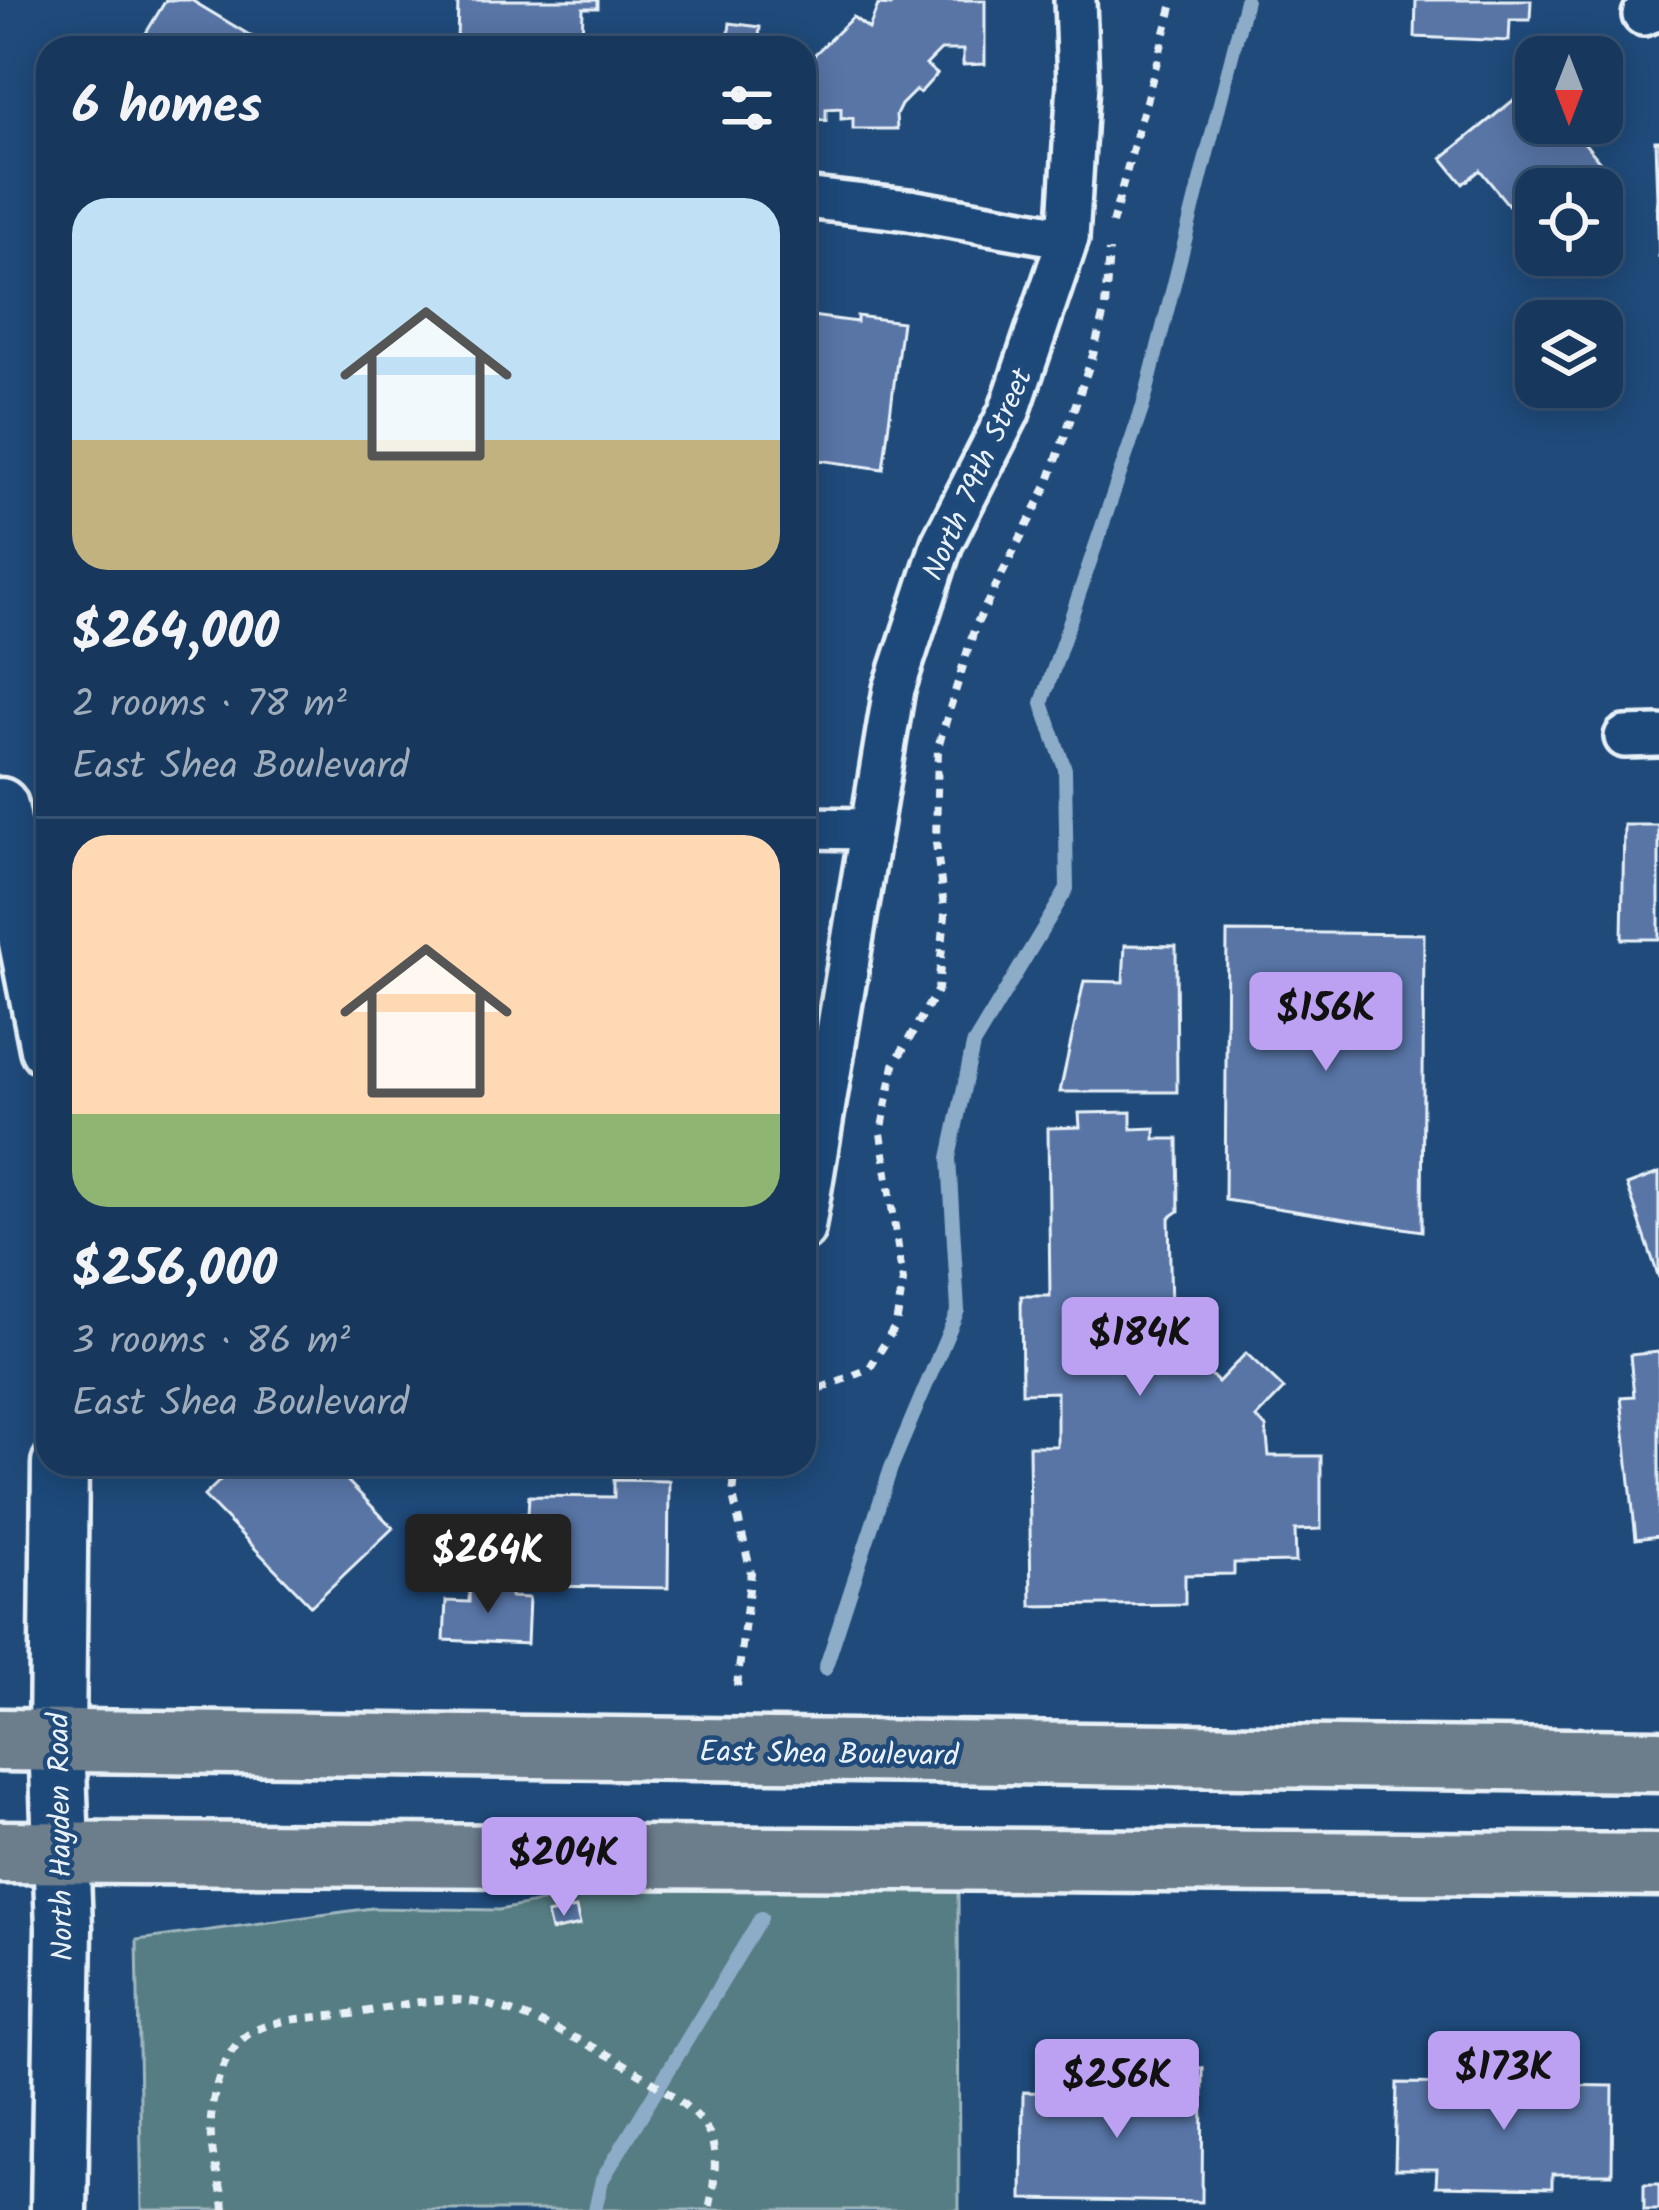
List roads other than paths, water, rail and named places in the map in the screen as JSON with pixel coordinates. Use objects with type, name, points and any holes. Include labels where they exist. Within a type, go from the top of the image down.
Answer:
[{"type":"main road","points":[[0,806],[36,988]]},
{"type":"main road","name":"North Hayden Road","points":[[58,2210],[64,1928],[61,1853],[28,1740],[59,1476]]},
{"type":"main road","name":"East Shea Boulevard","points":[[28,1740],[526,1743],[876,1754],[1659,1762]]},
{"type":"main road","points":[[0,1852],[1659,1865]]},
{"type":"street","name":"North 79th Street","points":[[816,1158],[894,689],[942,543],[1010,412],[1068,238],[1078,83],[1075,0]]},
{"type":"street","points":[[816,199],[1068,238]]},
{"type":"street","points":[[816,828],[871,829]]},
{"type":"waterway","points":[[825,1669],[891,1468],[958,1310],[949,1158],[973,1045],[1067,889],[1065,769],[1042,703],[1143,406],[1246,0]]},
{"type":"waterway","points":[[595,2210],[602,2180],[761,1918]]}]
